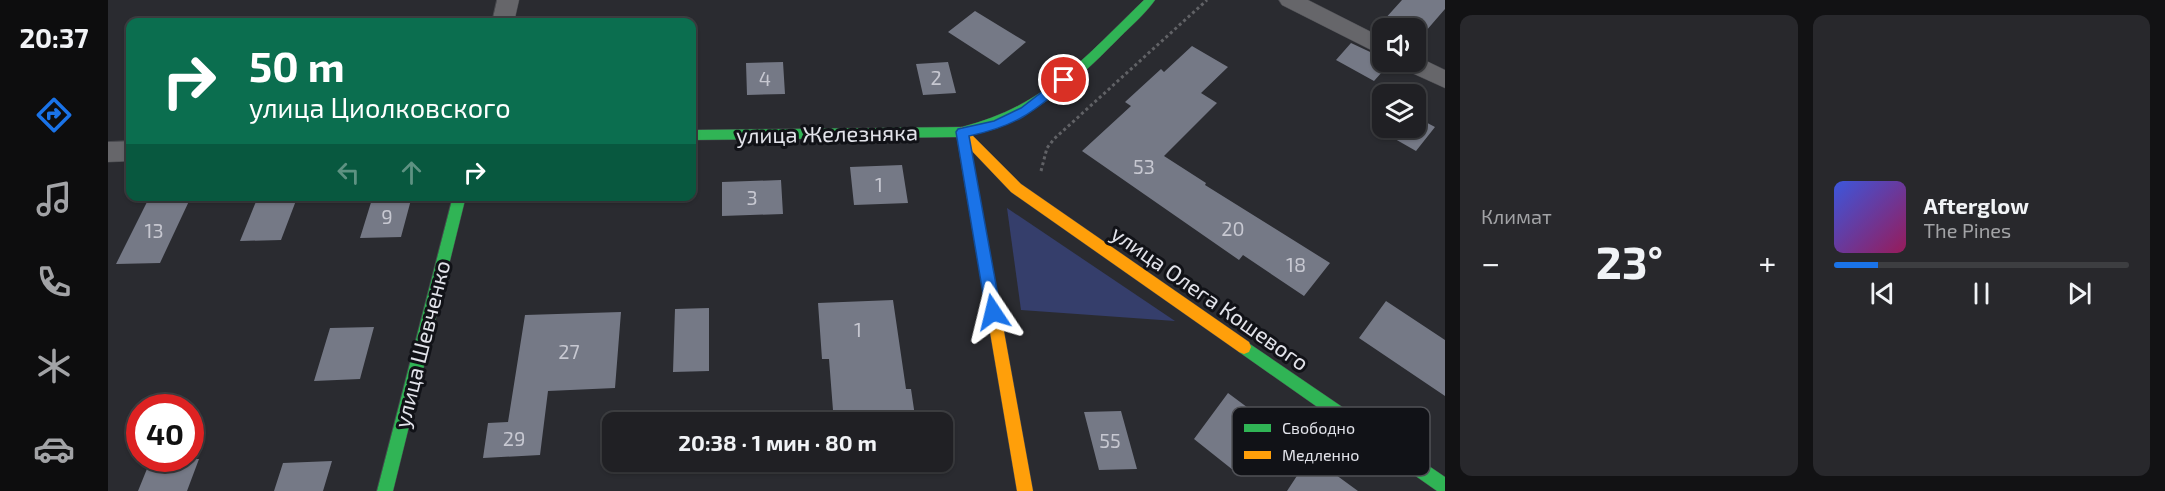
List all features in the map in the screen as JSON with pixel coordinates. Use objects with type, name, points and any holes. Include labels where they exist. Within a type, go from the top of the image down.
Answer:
[{"type":"street","points":[[504,18],[508,0]]},
{"type":"street","name":"улица Железняка","points":[[696,135],[962,132],[997,125],[1026,111],[1047,96],[1150,0]]},
{"type":"street","points":[[1290,0],[1372,42]]},
{"type":"street","points":[[1426,70],[1445,80]]},
{"type":"street","points":[[962,132],[1025,491]]},
{"type":"street","name":"улица Олега Кошевого","points":[[962,132],[1016,189],[1330,407]]},
{"type":"street","points":[[108,152],[126,151]]},
{"type":"street","name":"улица Шевченко","points":[[385,491],[459,201]]},
{"type":"street","name":"улица Олега Кошевого","points":[[1429,476],[1445,487]]},
{"type":"path","points":[[1036,202],[1038,181],[1047,147],[1207,0]]},
{"type":"shaded area","points":[[1007,208],[1175,321],[1021,310]]},
{"type":"building","points":[[1402,0],[1445,0],[1445,9],[1426,31],[1426,18],[1386,18]]},
{"type":"building","points":[[975,11],[1026,42],[999,65],[948,32]]},
{"type":"building","points":[[1351,43],[1372,53],[1372,72],[1382,72],[1374,81],[1336,60]]},
{"type":"building","points":[[1192,46],[1228,67],[1201,93],[1217,103],[1164,156],[1206,183],[1205,185],[1330,263],[1304,296],[1243,255],[1239,260],[1082,151],[1131,106],[1125,102],[1161,69],[1164,72]]},
{"type":"building","points":[[783,62],[785,94],[747,95],[746,63]]},
{"type":"building","points":[[948,62],[956,93],[923,95],[916,64]]},
{"type":"building","points":[[1426,122],[1435,127],[1416,151],[1393,138],[1426,138]]},
{"type":"building","points":[[902,165],[908,203],[854,205],[850,167]]},
{"type":"building","points":[[781,180],[783,214],[722,216],[722,182]]},
{"type":"building","points":[[148,201],[189,201],[160,263],[116,264]]},
{"type":"building","points":[[256,201],[296,201],[281,240],[240,241]]},
{"type":"building","points":[[371,201],[411,201],[401,237],[360,238]]},
{"type":"building","points":[[893,300],[906,389],[911,389],[914,412],[833,412],[829,359],[822,359],[818,303]]},
{"type":"building","points":[[1386,301],[1445,340],[1445,396],[1359,338]]},
{"type":"building","points":[[709,308],[709,371],[673,372],[675,309]]},
{"type":"building","points":[[621,312],[615,388],[548,391],[540,455],[483,458],[488,423],[508,422],[525,315]]},
{"type":"building","points":[[374,327],[360,379],[314,381],[330,328]]},
{"type":"building","points":[[1228,393],[1247,407],[1232,407],[1232,469],[1194,439]]},
{"type":"building","points":[[1121,411],[1137,469],[1099,470],[1084,412]]},
{"type":"building","points":[[332,461],[323,491],[274,491],[283,463]]},
{"type":"building","points":[[146,472],[194,472],[187,491],[138,491]]},
{"type":"building","points":[[1297,476],[1337,476],[1358,491],[1287,491]]},
{"type":"traffic: fast","points":[[696,135],[962,132],[992,124],[1018,113],[1065,81],[1150,0]]},
{"type":"traffic: fast","points":[[385,491],[459,201]]},
{"type":"traffic: fast","points":[[1244,347],[1330,407]]},
{"type":"traffic: fast","points":[[1429,476],[1445,487]]},
{"type":"traffic: slow","points":[[962,132],[1016,188],[1244,347]]},
{"type":"traffic: slow","points":[[962,132],[1025,491]]},
{"type":"route","points":[[993,312],[962,132],[997,125],[1026,111],[1064,80]]}]
